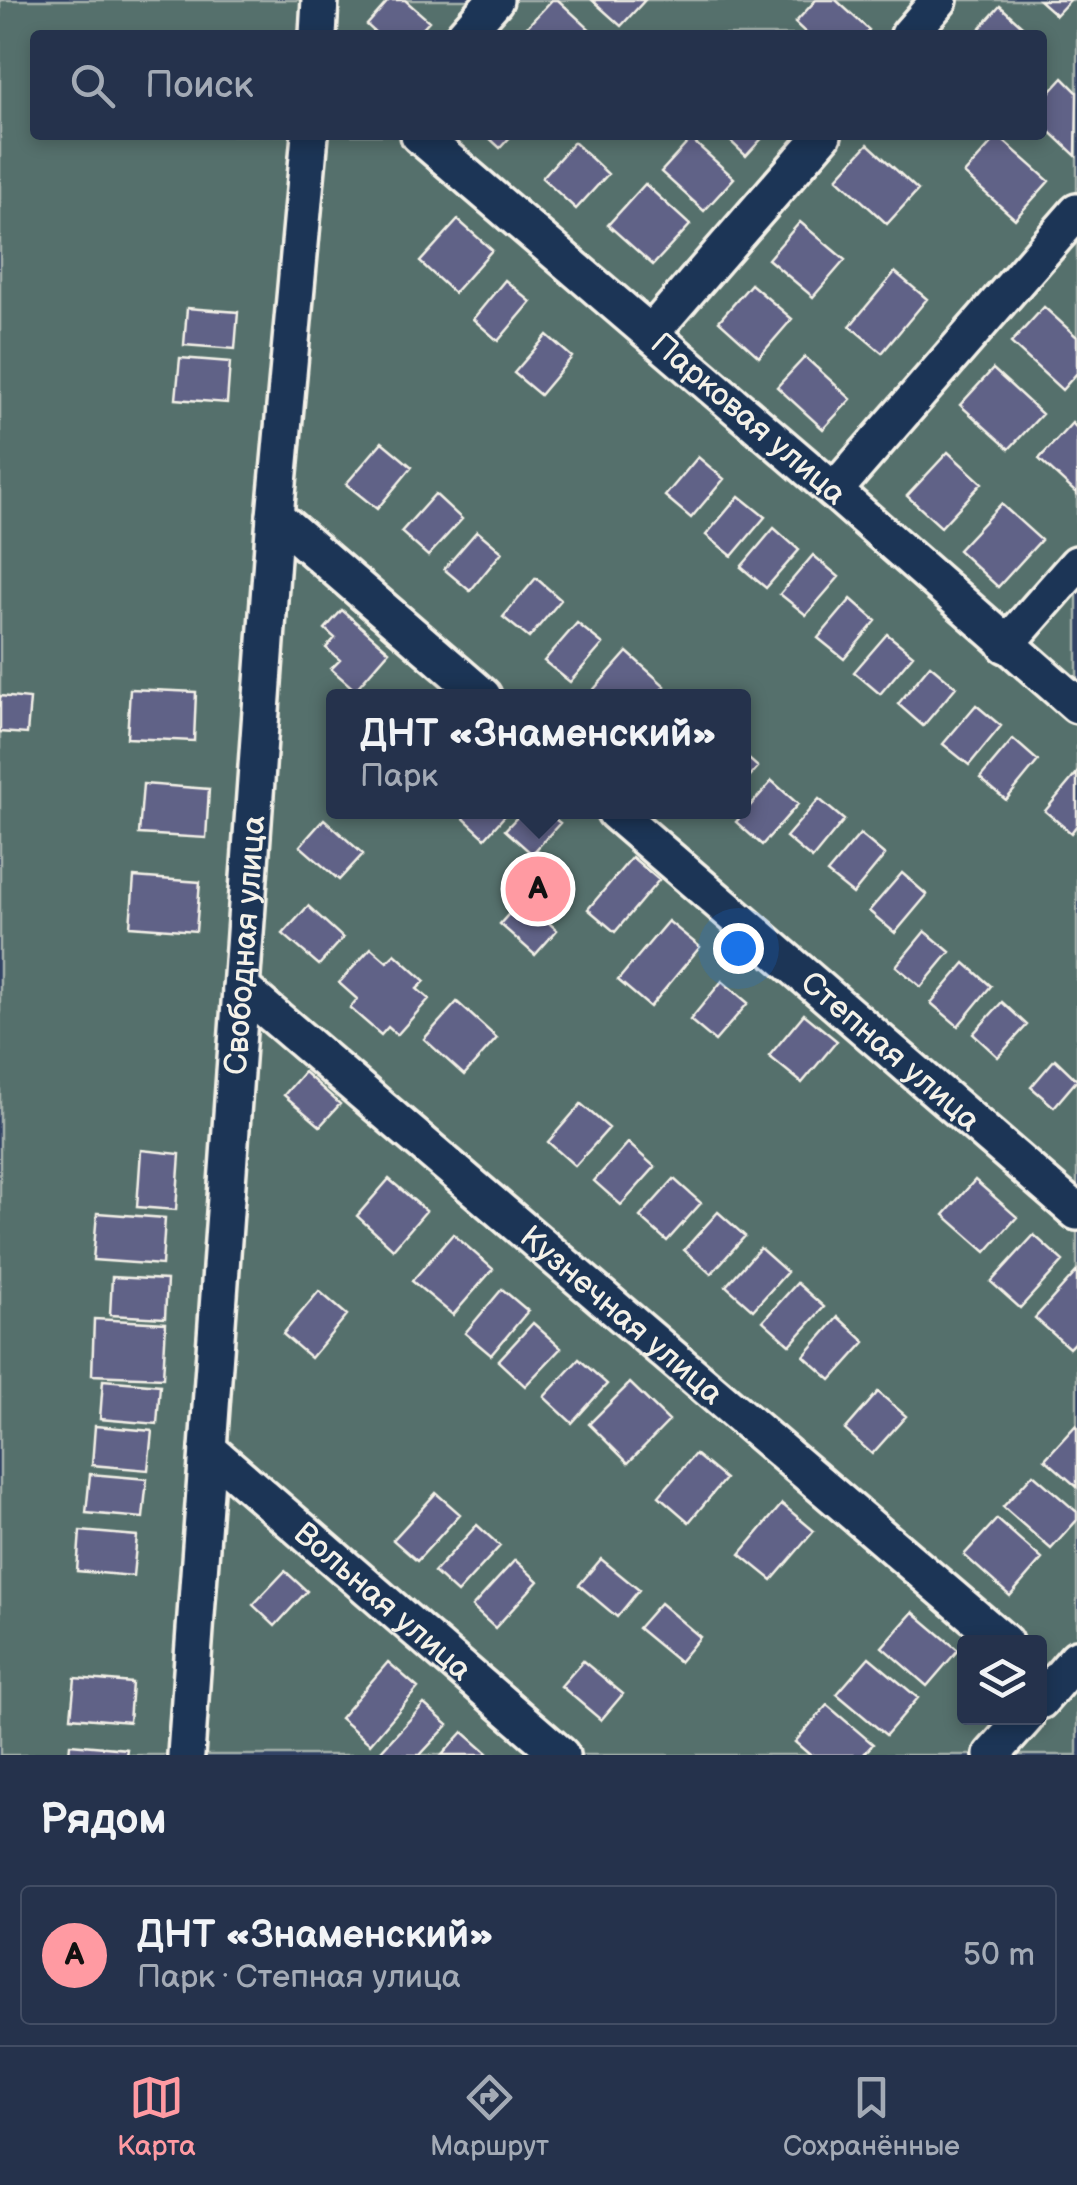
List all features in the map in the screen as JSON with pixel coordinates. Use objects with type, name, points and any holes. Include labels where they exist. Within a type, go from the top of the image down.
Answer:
[{"type":"street","points":[[318,30],[320,0]]},
{"type":"street","points":[[468,30],[495,0]]},
{"type":"street","points":[[913,30],[940,0]]},
{"type":"street","name":"Свободная улица","points":[[186,1755],[275,516],[310,140]]},
{"type":"street","name":"Парковая улица","points":[[425,140],[834,490],[1077,706]]},
{"type":"street","points":[[652,333],[819,140]]},
{"type":"street","points":[[834,490],[1077,212]]},
{"type":"street","points":[[275,516],[475,689]]},
{"type":"street","points":[[1006,645],[1077,564]]},
{"type":"street","name":"Степная улица","points":[[623,819],[1077,1212]]},
{"type":"street","name":"Кузнечная улица","points":[[241,988],[996,1635]]},
{"type":"street","name":"Вольная улица","points":[[208,1449],[560,1755]]},
{"type":"street","points":[[1052,1692],[1077,1658]]},
{"type":"street","points":[[992,1755],[1019,1725]]},
{"type":"green space","points":[[0,0],[1077,0],[1077,1755],[0,1755]]},
{"type":"building","points":[[389,0],[405,0],[429,21],[421,30],[372,30],[367,25]]},
{"type":"building","points":[[552,0],[558,0],[591,30],[524,30]]},
{"type":"building","points":[[592,0],[645,0],[621,26]]},
{"type":"building","points":[[816,0],[836,0],[869,30],[803,30],[795,23]]},
{"type":"building","points":[[1039,0],[1070,0],[1056,15]]},
{"type":"building","points":[[1000,6],[1026,30],[978,30]]},
{"type":"building","points":[[1063,78],[1077,92],[1076,156],[1047,129],[1047,96]]},
{"type":"building","points":[[491,140],[507,140],[500,148]]},
{"type":"building","points":[[692,140],[734,178],[704,211],[661,172]]},
{"type":"building","points":[[729,140],[760,140],[746,156]]},
{"type":"building","points":[[994,140],[1003,140],[1049,181],[1015,219],[964,174]]},
{"type":"building","points":[[574,142],[608,174],[576,209],[542,178]]},
{"type":"building","points":[[868,144],[918,190],[887,224],[837,178]]},
{"type":"building","points":[[645,184],[690,225],[653,265],[608,225]]},
{"type":"building","points":[[458,220],[492,250],[454,293],[420,262]]},
{"type":"building","points":[[800,222],[845,260],[813,297],[768,259]]},
{"type":"building","points":[[895,272],[927,299],[882,353],[850,326]]},
{"type":"building","points":[[505,280],[531,302],[498,341],[473,319]]},
{"type":"building","points":[[751,284],[792,319],[759,357],[719,321]]},
{"type":"building","points":[[1044,307],[1077,337],[1077,373],[1062,390],[1011,343]]},
{"type":"building","points":[[187,308],[238,312],[235,349],[184,345]]},
{"type":"building","points":[[547,335],[572,357],[540,395],[514,373]]},
{"type":"building","points":[[805,357],[851,399],[823,429],[777,387]]},
{"type":"building","points":[[180,358],[230,362],[227,403],[176,399]]},
{"type":"building","points":[[993,369],[1042,414],[1009,449],[960,405]]},
{"type":"building","points":[[1072,423],[1077,428],[1077,494],[1039,459]]},
{"type":"building","points":[[382,442],[412,467],[377,509],[346,484]]},
{"type":"building","points":[[948,452],[982,483],[941,527],[907,496]]},
{"type":"building","points":[[698,457],[724,479],[691,518],[665,496]]},
{"type":"building","points":[[435,494],[462,519],[428,556],[401,532]]},
{"type":"building","points":[[739,496],[765,517],[732,556],[706,535]]},
{"type":"building","points":[[1001,504],[1041,540],[998,587],[958,550]]},
{"type":"building","points":[[774,528],[799,550],[766,588],[741,567]]},
{"type":"building","points":[[477,531],[502,552],[470,591],[444,569]]},
{"type":"building","points":[[813,555],[839,577],[806,615],[780,594]]},
{"type":"building","points":[[536,578],[561,600],[529,638],[503,617]]},
{"type":"building","points":[[851,599],[876,621],[844,659],[818,638]]},
{"type":"building","points":[[342,610],[389,651],[354,689],[331,669],[340,660],[326,648],[335,638],[325,629]]},
{"type":"building","points":[[577,623],[603,644],[570,682],[544,661]]},
{"type":"building","points":[[887,634],[913,655],[880,694],[854,672]]},
{"type":"building","points":[[627,652],[665,686],[662,689],[594,689]]},
{"type":"building","points":[[930,665],[956,687],[923,726],[898,704]]},
{"type":"building","points":[[130,689],[196,692],[194,741],[127,738]]},
{"type":"building","points":[[0,696],[30,699],[27,734],[0,732]]},
{"type":"building","points":[[976,705],[1001,726],[969,765],[943,744]]},
{"type":"building","points":[[1013,739],[1038,761],[1006,800],[980,778]]},
{"type":"building","points":[[1077,773],[1077,825],[1071,833],[1045,811]]},
{"type":"building","points":[[772,781],[798,804],[762,845],[736,822],[751,819],[751,805]]},
{"type":"building","points":[[143,784],[209,789],[206,838],[139,834]]},
{"type":"building","points":[[819,799],[844,820],[812,859],[786,837]]},
{"type":"building","points":[[324,819],[363,854],[339,880],[300,846]]},
{"type":"building","points":[[464,819],[502,819],[485,838]]},
{"type":"building","points":[[515,819],[555,819],[560,823],[532,854],[505,830]]},
{"type":"building","points":[[860,834],[885,855],[853,894],[827,873]]},
{"type":"building","points":[[632,857],[659,880],[615,932],[588,909]]},
{"type":"building","points":[[902,873],[927,895],[895,933],[869,911]]},
{"type":"building","points":[[134,877],[200,882],[196,931],[130,926]]},
{"type":"building","points":[[522,899],[557,930],[535,955],[500,924]]},
{"type":"building","points":[[308,906],[343,938],[319,965],[283,934]]},
{"type":"building","points":[[668,921],[700,947],[650,1007],[618,980]]},
{"type":"building","points":[[925,931],[950,952],[921,987],[896,966]]},
{"type":"building","points":[[371,948],[387,962],[395,954],[425,981],[417,989],[429,999],[397,1035],[388,1027],[381,1035],[350,1008],[357,999],[339,983]]},
{"type":"building","points":[[965,963],[991,986],[958,1026],[931,1003]]},
{"type":"building","points":[[722,981],[748,1003],[715,1041],[690,1020]]},
{"type":"building","points":[[457,1002],[497,1038],[464,1075],[424,1039]]},
{"type":"building","points":[[1002,1002],[1027,1025],[998,1057],[973,1034]]},
{"type":"building","points":[[804,1014],[837,1041],[802,1083],[769,1056]]},
{"type":"building","points":[[1055,1059],[1077,1080],[1054,1107],[1031,1087]]},
{"type":"building","points":[[304,1072],[340,1104],[320,1126],[284,1095]]},
{"type":"building","points":[[581,1104],[609,1128],[575,1166],[548,1142]]},
{"type":"building","points":[[628,1143],[655,1167],[621,1205],[594,1181]]},
{"type":"building","points":[[141,1150],[180,1154],[176,1210],[137,1207]]},
{"type":"building","points":[[389,1179],[426,1211],[393,1249],[357,1216]]},
{"type":"building","points":[[674,1179],[701,1203],[667,1241],[640,1217]]},
{"type":"building","points":[[975,1180],[1017,1217],[986,1252],[944,1215]]},
{"type":"building","points":[[718,1212],[745,1236],[711,1274],[684,1250]]},
{"type":"building","points":[[97,1213],[165,1218],[162,1265],[93,1260]]},
{"type":"building","points":[[453,1234],[493,1269],[453,1315],[412,1281]]},
{"type":"building","points":[[1034,1235],[1063,1261],[1020,1308],[991,1282]]},
{"type":"building","points":[[760,1248],[787,1272],[753,1310],[726,1286]]},
{"type":"building","points":[[1077,1271],[1077,1340],[1069,1348],[1035,1318]]},
{"type":"building","points":[[112,1277],[167,1280],[165,1318],[110,1315]]},
{"type":"building","points":[[797,1283],[824,1307],[790,1345],[763,1321]]},
{"type":"building","points":[[502,1289],[528,1311],[491,1355],[465,1333]]},
{"type":"building","points":[[319,1291],[347,1315],[311,1358],[283,1334]]},
{"type":"building","points":[[838,1317],[865,1342],[831,1380],[804,1356]]},
{"type":"building","points":[[94,1319],[166,1323],[163,1378],[92,1375]]},
{"type":"building","points":[[533,1323],[561,1348],[525,1386],[498,1361]]},
{"type":"building","points":[[579,1359],[607,1384],[572,1423],[544,1397]]},
{"type":"building","points":[[103,1380],[160,1385],[157,1424],[100,1419]]},
{"type":"building","points":[[630,1383],[669,1421],[628,1463],[589,1424]]},
{"type":"building","points":[[878,1392],[906,1416],[872,1454],[845,1430]]},
{"type":"building","points":[[95,1426],[152,1431],[148,1470],[92,1465]]},
{"type":"building","points":[[1077,1426],[1077,1487],[1045,1459]]},
{"type":"building","points":[[695,1454],[725,1479],[689,1522],[659,1496]]},
{"type":"building","points":[[90,1474],[147,1479],[143,1518],[86,1513]]},
{"type":"building","points":[[1033,1474],[1077,1512],[1077,1520],[1051,1549],[1003,1507]]},
{"type":"building","points":[[436,1493],[460,1514],[417,1561],[393,1540]]},
{"type":"building","points":[[782,1504],[814,1531],[772,1580],[740,1554]]},
{"type":"building","points":[[997,1519],[1042,1559],[1010,1596],[964,1555]]},
{"type":"building","points":[[477,1525],[500,1546],[457,1593],[434,1572]]},
{"type":"building","points":[[80,1531],[137,1536],[133,1576],[77,1571]]},
{"type":"building","points":[[601,1559],[639,1590],[617,1617],[579,1585]]},
{"type":"building","points":[[515,1560],[538,1581],[495,1628],[472,1607]]},
{"type":"building","points":[[285,1571],[307,1591],[275,1626],[253,1605]]},
{"type":"building","points":[[660,1603],[700,1637],[679,1662],[638,1628]]},
{"type":"building","points":[[913,1612],[957,1651],[927,1686],[882,1647]]},
{"type":"building","points":[[869,1657],[918,1698],[886,1735],[837,1694]]},
{"type":"building","points":[[583,1661],[623,1694],[601,1720],[561,1686]]},
{"type":"building","points":[[388,1662],[418,1688],[370,1744],[340,1718]]},
{"type":"building","points":[[75,1678],[132,1683],[129,1722],[71,1717]]},
{"type":"building","points":[[424,1704],[448,1725],[420,1755],[386,1755],[381,1751]]},
{"type":"building","points":[[827,1705],[873,1744],[863,1755],[810,1755],[795,1742]]},
{"type":"building","points":[[463,1732],[487,1753],[442,1755]]},
{"type":"building","points":[[70,1744],[127,1749],[126,1755],[69,1755]]},
{"type":"place","name":"ДНТ «Знаменский»","points":[[538,889]]}]
